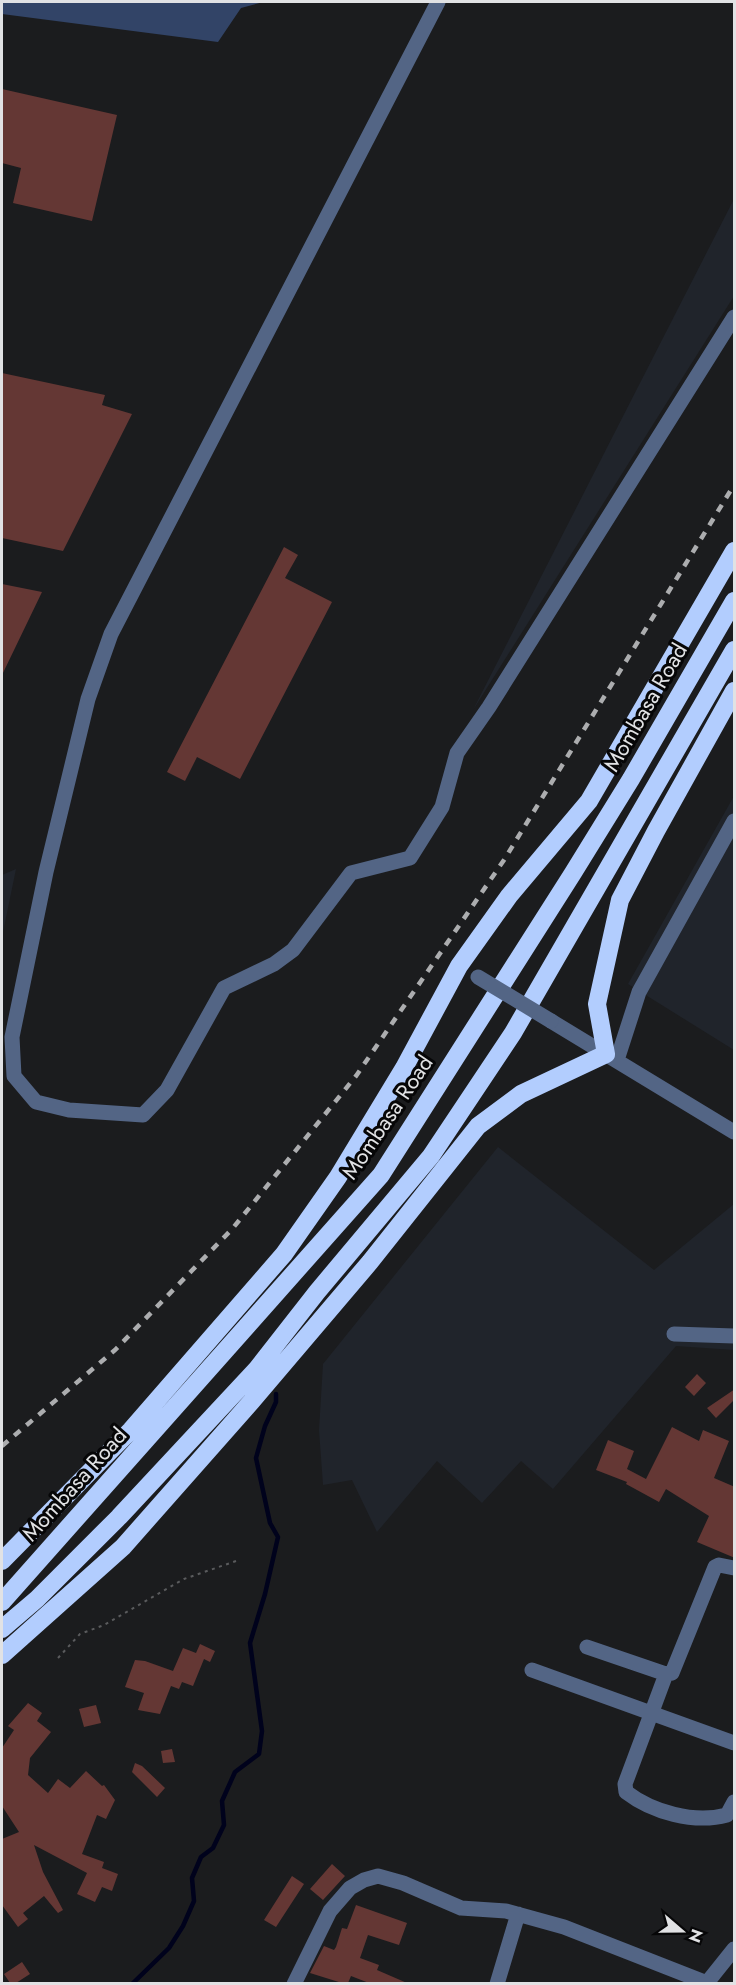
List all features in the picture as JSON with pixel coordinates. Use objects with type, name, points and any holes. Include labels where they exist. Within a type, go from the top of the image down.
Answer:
[{"type":"highway","points":[[2,1561],[131,1431],[284,1254],[338,1177],[404,1068],[459,966],[509,896],[590,801],[735,551]]},
{"type":"highway","name":"Mombasa Road","points":[[2,1602],[381,1175],[579,864],[735,601]]},
{"type":"highway","points":[[2,1629],[37,1599],[119,1518],[256,1370],[317,1292],[431,1156],[513,1034],[735,650]]},
{"type":"highway","points":[[2,1655],[123,1547],[370,1262],[478,1126],[521,1094],[612,1057],[597,1004],[620,900],[735,691]]},
{"type":"street","points":[[438,2],[351,167],[107,645],[88,699],[46,872],[12,1037],[14,1076],[36,1102],[69,1110],[143,1114],[167,1090],[224,988],[274,964],[293,950],[351,873],[410,858],[442,807],[457,753],[489,707],[735,317]]},
{"type":"street","points":[[612,1057],[639,992],[735,821]]},
{"type":"street","points":[[459,966],[735,1132]]},
{"type":"street","points":[[674,1334],[735,1336]]},
{"type":"street","points":[[587,1647],[666,1674],[672,1673],[715,1567],[719,1565],[735,1568]]},
{"type":"street","points":[[532,1670],[735,1743]]},
{"type":"street","points":[[666,1674],[625,1784],[626,1792],[650,1805],[686,1818],[726,1815],[735,1802]]},
{"type":"street","points":[[294,1983],[330,1911],[350,1888],[378,1876],[403,1883],[436,1899],[462,1908],[518,1914],[564,1927],[706,1983],[735,1949]]},
{"type":"street","points":[[497,1983],[518,1914]]},
{"type":"path","points":[[58,1658],[80,1634],[104,1625],[184,1578],[236,1561]]},
{"type":"shaded area","points":[[2,2],[263,2],[241,8],[218,42],[2,14]]},
{"type":"shaded area","points":[[734,199],[734,296],[473,710]]},
{"type":"shaded area","points":[[734,796],[734,1050],[628,984]]},
{"type":"shaded area","points":[[16,869],[2,937],[2,875]]},
{"type":"shaded area","points":[[498,1147],[654,1270],[734,1204],[734,1350],[676,1346],[553,1489],[521,1461],[482,1503],[437,1461],[377,1532],[352,1480],[323,1485],[319,1430],[323,1364]]},
{"type":"building","points":[[2,89],[117,115],[92,221],[13,203],[21,168],[2,163]]},
{"type":"building","points":[[2,373],[105,395],[102,405],[132,414],[63,551],[2,538]]},
{"type":"building","points":[[284,547],[298,555],[285,578],[332,602],[240,779],[197,757],[185,781],[167,772]]},
{"type":"building","points":[[2,584],[42,592],[2,675]]},
{"type":"building","points":[[697,1374],[706,1383],[694,1396],[685,1387]]},
{"type":"building","points":[[735,1389],[735,1399],[716,1418],[707,1408]]},
{"type":"building","points":[[672,1427],[699,1441],[703,1430],[729,1441],[714,1478],[735,1487],[735,1558],[697,1542],[709,1516],[666,1489],[659,1502],[626,1484],[627,1482],[596,1470],[608,1440],[634,1451],[627,1469],[646,1479]]},
{"type":"building","points":[[200,1644],[215,1651],[210,1662],[204,1659],[193,1686],[182,1682],[179,1689],[171,1686],[160,1714],[138,1710],[144,1693],[125,1687],[135,1660],[145,1661],[173,1671],[183,1648],[196,1653]]},
{"type":"building","points":[[28,1703],[42,1713],[37,1721],[51,1732],[30,1758],[28,1775],[48,1793],[58,1779],[70,1788],[86,1771],[102,1786],[104,1785],[115,1800],[106,1819],[97,1815],[82,1854],[104,1862],[102,1868],[118,1874],[112,1891],[102,1887],[95,1902],[77,1894],[87,1873],[34,1845],[43,1872],[63,1910],[58,1913],[44,1896],[23,1913],[28,1919],[18,1927],[2,1905],[2,1839],[19,1832],[2,1806],[2,1748],[14,1730],[8,1726]]},
{"type":"building","points":[[96,1705],[101,1723],[84,1727],[79,1709]]},
{"type":"building","points":[[172,1749],[175,1762],[163,1763],[161,1751]]},
{"type":"building","points":[[135,1763],[142,1766],[165,1788],[157,1797],[132,1772]]},
{"type":"building","points":[[332,1864],[345,1876],[323,1900],[310,1889]]},
{"type":"building","points":[[292,1876],[304,1884],[276,1927],[264,1920]]},
{"type":"building","points":[[356,1905],[407,1923],[399,1945],[368,1935],[360,1958],[379,1965],[377,1970],[407,1983],[369,1983],[351,1976],[348,1983],[342,1983],[310,1973],[324,1946],[334,1950],[342,1928],[347,1929]]},
{"type":"building","points":[[22,1962],[30,1974],[16,1983],[10,1983],[4,1974]]},
{"type":"waterway","points":[[132,1984],[169,1948],[183,1926],[194,1901],[192,1878],[201,1857],[213,1848],[224,1825],[222,1801],[235,1772],[259,1754],[262,1731],[250,1643],[265,1594],[278,1537],[270,1523],[256,1458],[265,1426],[276,1402],[276,1394]]},
{"type":"railway","points":[[2,1446],[115,1350],[233,1228],[356,1076],[504,860],[734,485]]}]
